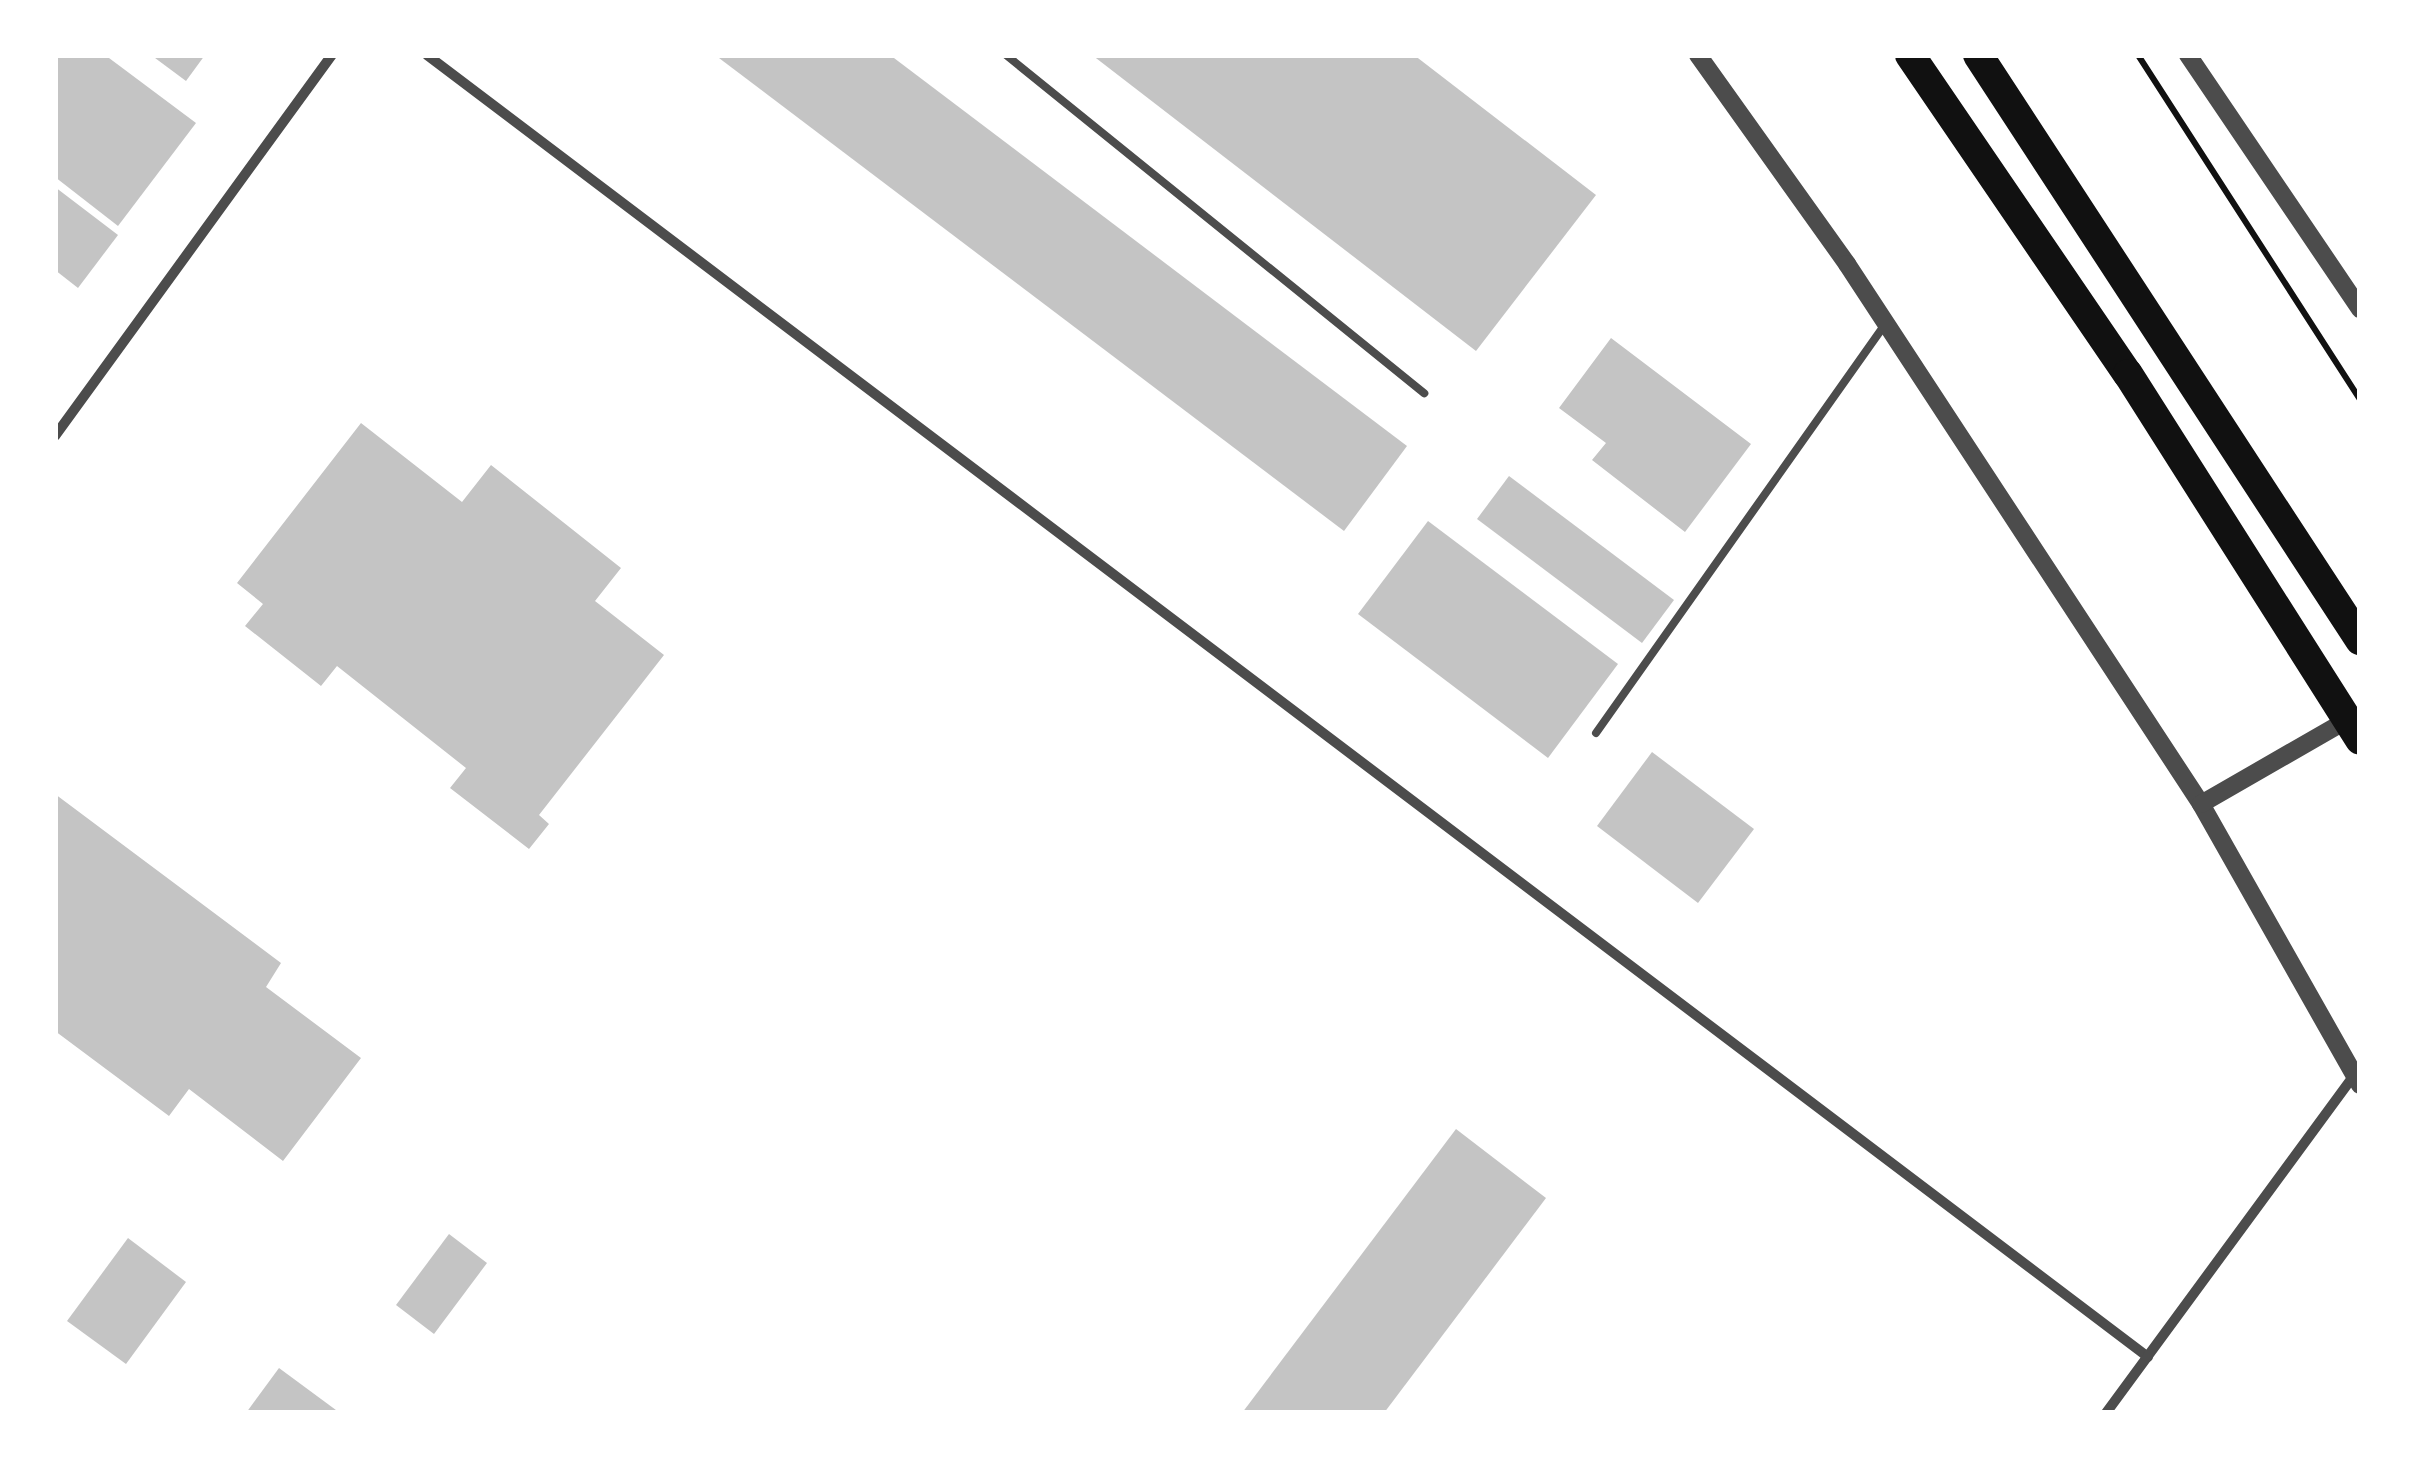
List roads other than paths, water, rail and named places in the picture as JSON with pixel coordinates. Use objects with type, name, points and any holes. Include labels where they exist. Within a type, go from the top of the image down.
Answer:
[{"type":"highway","points":[[1910,55],[2360,740]]},
{"type":"highway","points":[[1978,55],[2360,639]]},
{"type":"street","points":[[55,436],[332,55]]},
{"type":"street","points":[[428,55],[2148,1358]]},
{"type":"street","points":[[1698,55],[1886,323],[2201,804],[2357,1080],[2106,1413]]},
{"type":"street","points":[[2188,55],[2360,310]]},
{"type":"street","points":[[2201,804],[2360,712]]},
{"type":"lane","points":[[1006,55],[1424,393]]},
{"type":"lane","points":[[1596,733],[1886,323]]}]
